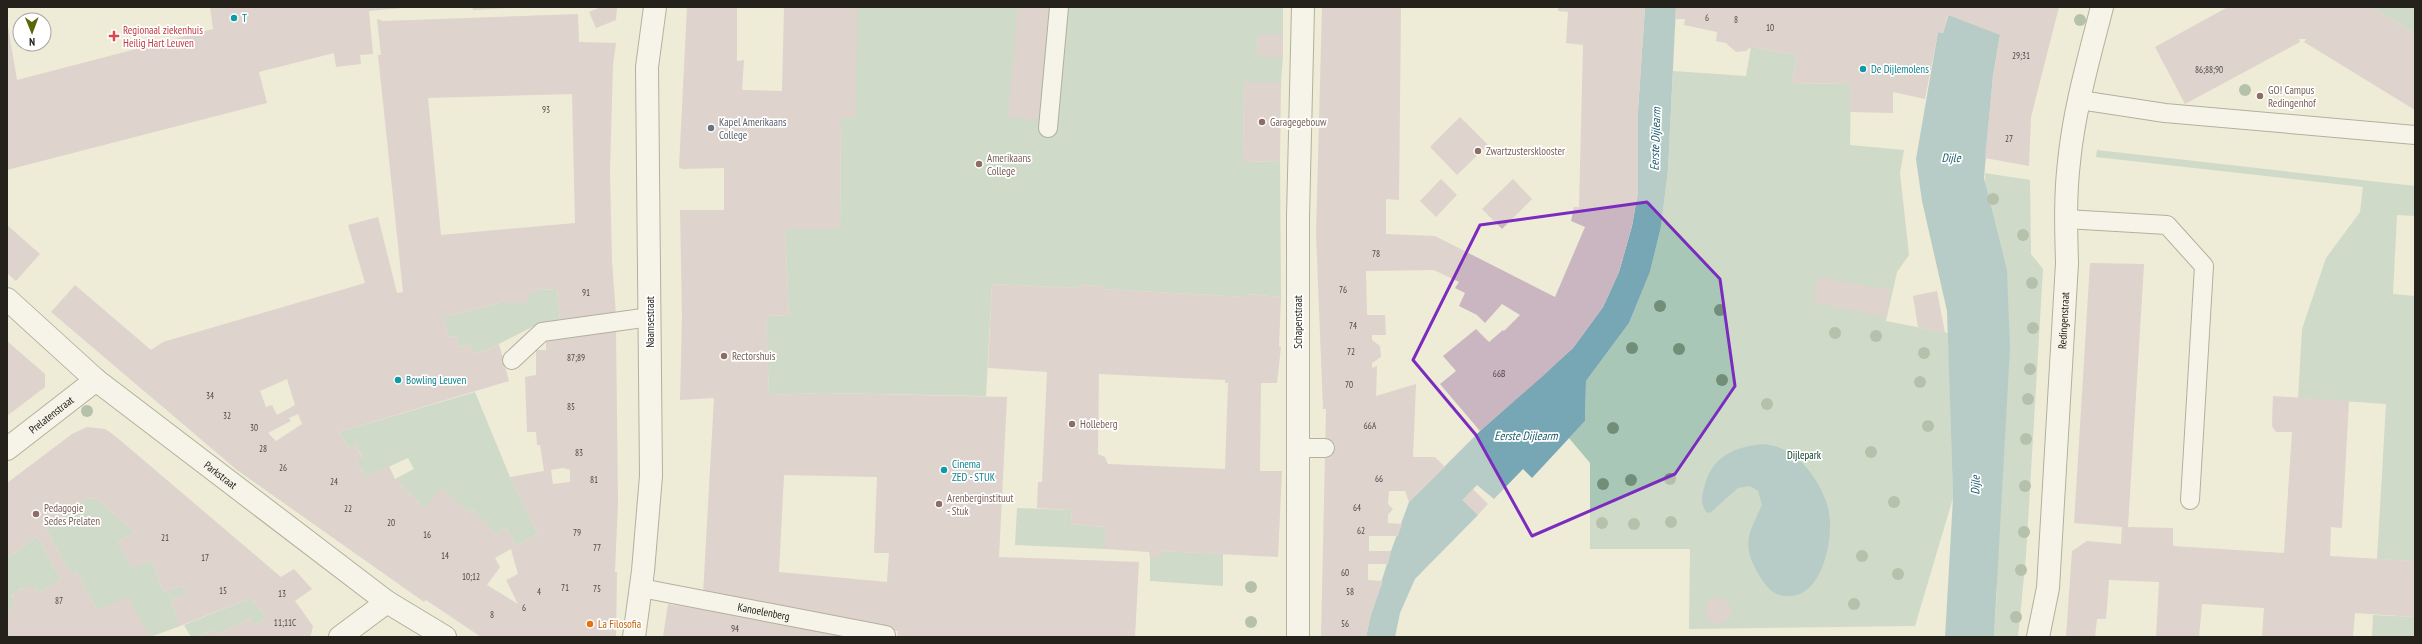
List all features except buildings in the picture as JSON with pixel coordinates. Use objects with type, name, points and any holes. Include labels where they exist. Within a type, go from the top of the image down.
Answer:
[{"type":"street","name":"Naamsestraat","points":[[634,637],[641,588],[651,476],[647,66],[655,7]]},
{"type":"street","name":"Schapenstraat","points":[[1298,637],[1298,217],[1303,7]]},
{"type":"street","name":"Redingenstraat","points":[[2038,637],[2048,588],[2067,263],[2066,219],[2069,161],[2080,100],[2102,7]]},
{"type":"street","name":"Parkstraat","points":[[7,299],[96,380],[387,602],[445,637]]},
{"type":"street","name":"Prelatenstraat","points":[[7,449],[96,380]]},
{"type":"street","points":[[340,637],[387,602]]},
{"type":"lane","points":[[1048,128],[1059,7]]},
{"type":"lane","points":[[2080,100],[2165,112],[2415,135]]},
{"type":"lane","points":[[2066,219],[2168,225],[2204,266],[2190,500]]},
{"type":"lane","points":[[512,360],[542,332],[650,317]]},
{"type":"lane","points":[[1298,448],[1325,448]]},
{"type":"lane","name":"Kanoelenberg","points":[[641,588],[886,635]]},
{"type":"highlighted area","points":[[1647,202],[1720,279],[1735,386],[1675,474],[1532,536],[1476,435],[1413,360],[1480,225]]},
{"type":"green space","name":"Amerikaans College","points":[[858,7],[1283,7],[1283,35],[1258,35],[1257,57],[1283,57],[1281,82],[1244,83],[1243,162],[1280,161],[1281,297],[1247,294],[1246,297],[1103,289],[1103,286],[1078,285],[1078,288],[992,284],[986,396],[824,393],[769,395],[766,316],[789,315],[785,229],[840,229],[841,118]]},
{"type":"green space","points":[[2372,7],[2415,7],[2415,34]]},
{"type":"green space","name":"Dijlepark","points":[[1751,47],[1797,55],[1792,83],[1851,84],[1850,145],[1904,150],[1900,173],[1909,255],[1897,272],[1886,321],[1948,333],[1953,498],[1915,626],[1689,629],[1690,549],[1590,549],[1590,463],[1569,438],[1585,421],[1586,381],[1629,323],[1650,272],[1661,227],[1668,170],[1673,71],[1746,76]]},
{"type":"green space","points":[[2097,150],[2415,186],[2415,216],[2397,215],[2393,294],[2415,296],[2415,561],[2377,559],[2386,404],[2298,398],[2302,329],[2326,258],[2360,212],[2363,187],[2096,157]]},
{"type":"green space","points":[[1985,173],[2030,180],[2031,254],[2043,269],[2026,556],[2018,637],[1994,637],[1997,590]]},
{"type":"green space","points":[[557,289],[560,322],[536,325],[487,350],[473,354],[470,345],[459,347],[456,336],[448,337],[444,317],[499,303],[528,303],[528,294],[536,294],[536,290]]},
{"type":"green space","points":[[475,392],[510,477],[538,534],[516,546],[506,528],[496,534],[472,509],[468,512],[424,508],[395,479],[414,469],[408,458],[366,477],[356,461],[363,457],[355,445],[349,448],[339,432]]},
{"type":"green space","points":[[87,498],[97,499],[135,532],[118,542],[132,567],[152,561],[163,592],[182,586],[185,595],[171,600],[180,626],[150,637],[97,610],[76,571],[71,574],[46,529]]},
{"type":"green space","points":[[1017,508],[1072,510],[1071,524],[1105,527],[1105,549],[1015,545]]},
{"type":"green space","points":[[37,536],[61,580],[39,593],[34,588],[22,588],[12,596],[14,608],[7,612],[7,559]]},
{"type":"green space","points":[[1160,551],[1223,554],[1223,586],[1150,581],[1150,557],[1160,557]]},
{"type":"green space","points":[[251,598],[267,618],[254,625],[250,618],[218,634],[214,629],[199,637],[191,637],[184,625]]},
{"type":"green space","points":[[2373,615],[2415,617],[2415,637],[2372,637]]},
{"type":"water","name":"Eerste Dijlearm","points":[[1645,7],[1676,7],[1668,170],[1661,227],[1650,272],[1629,323],[1586,381],[1585,421],[1532,478],[1523,469],[1494,499],[1477,485],[1463,500],[1478,515],[1415,579],[1400,613],[1395,637],[1366,637],[1370,618],[1391,551],[1409,502],[1480,431],[1573,348],[1603,307],[1619,272],[1632,226],[1638,192],[1638,110]]},
{"type":"water","name":"Dijle","points":[[1951,7],[2002,24],[1993,76],[1984,178],[2007,270],[2010,348],[1994,637],[1945,637],[1953,498],[1947,311],[1922,201],[1916,159],[1938,32],[1943,33]]},
{"type":"water","points":[[1763,444],[1778,447],[1801,461],[1810,472],[1822,492],[1828,508],[1830,524],[1829,537],[1823,565],[1809,588],[1800,594],[1783,596],[1774,593],[1765,584],[1753,565],[1748,548],[1748,540],[1753,524],[1762,505],[1758,491],[1750,486],[1738,488],[1710,513],[1706,512],[1702,503],[1702,494],[1707,477],[1718,461],[1733,451],[1752,445]]},
{"type":"place","name":"T","points":[[234,18]]},
{"type":"place","name":"Regionaal ziekenhuis Heilig Hart Leuven","points":[[114,36]]},
{"type":"place","name":"De Dijlemolens","points":[[1863,69]]},
{"type":"place","name":"GO! Campus Redingenhof","points":[[2260,96]]},
{"type":"place","name":"Garagegebouw","points":[[1262,122]]},
{"type":"place","name":"Kapel Amerikaans College","points":[[711,128]]},
{"type":"place","name":"Zwartzustersklooster","points":[[1478,151]]},
{"type":"place","name":"Amerikaans College","points":[[979,164]]},
{"type":"place","name":"Rectorshuis","points":[[724,356]]},
{"type":"place","name":"Bowling Leuven","points":[[398,380]]},
{"type":"place","name":"Holleberg","points":[[1072,424]]},
{"type":"place","name":"Cinema ZED - STUK","points":[[944,470]]},
{"type":"place","name":"Arenberginstituut - Stuk","points":[[939,504]]},
{"type":"place","name":"Pedagogie Sedes Prelaten","points":[[36,514]]},
{"type":"place","name":"La Filosofia","points":[[590,624]]}]
